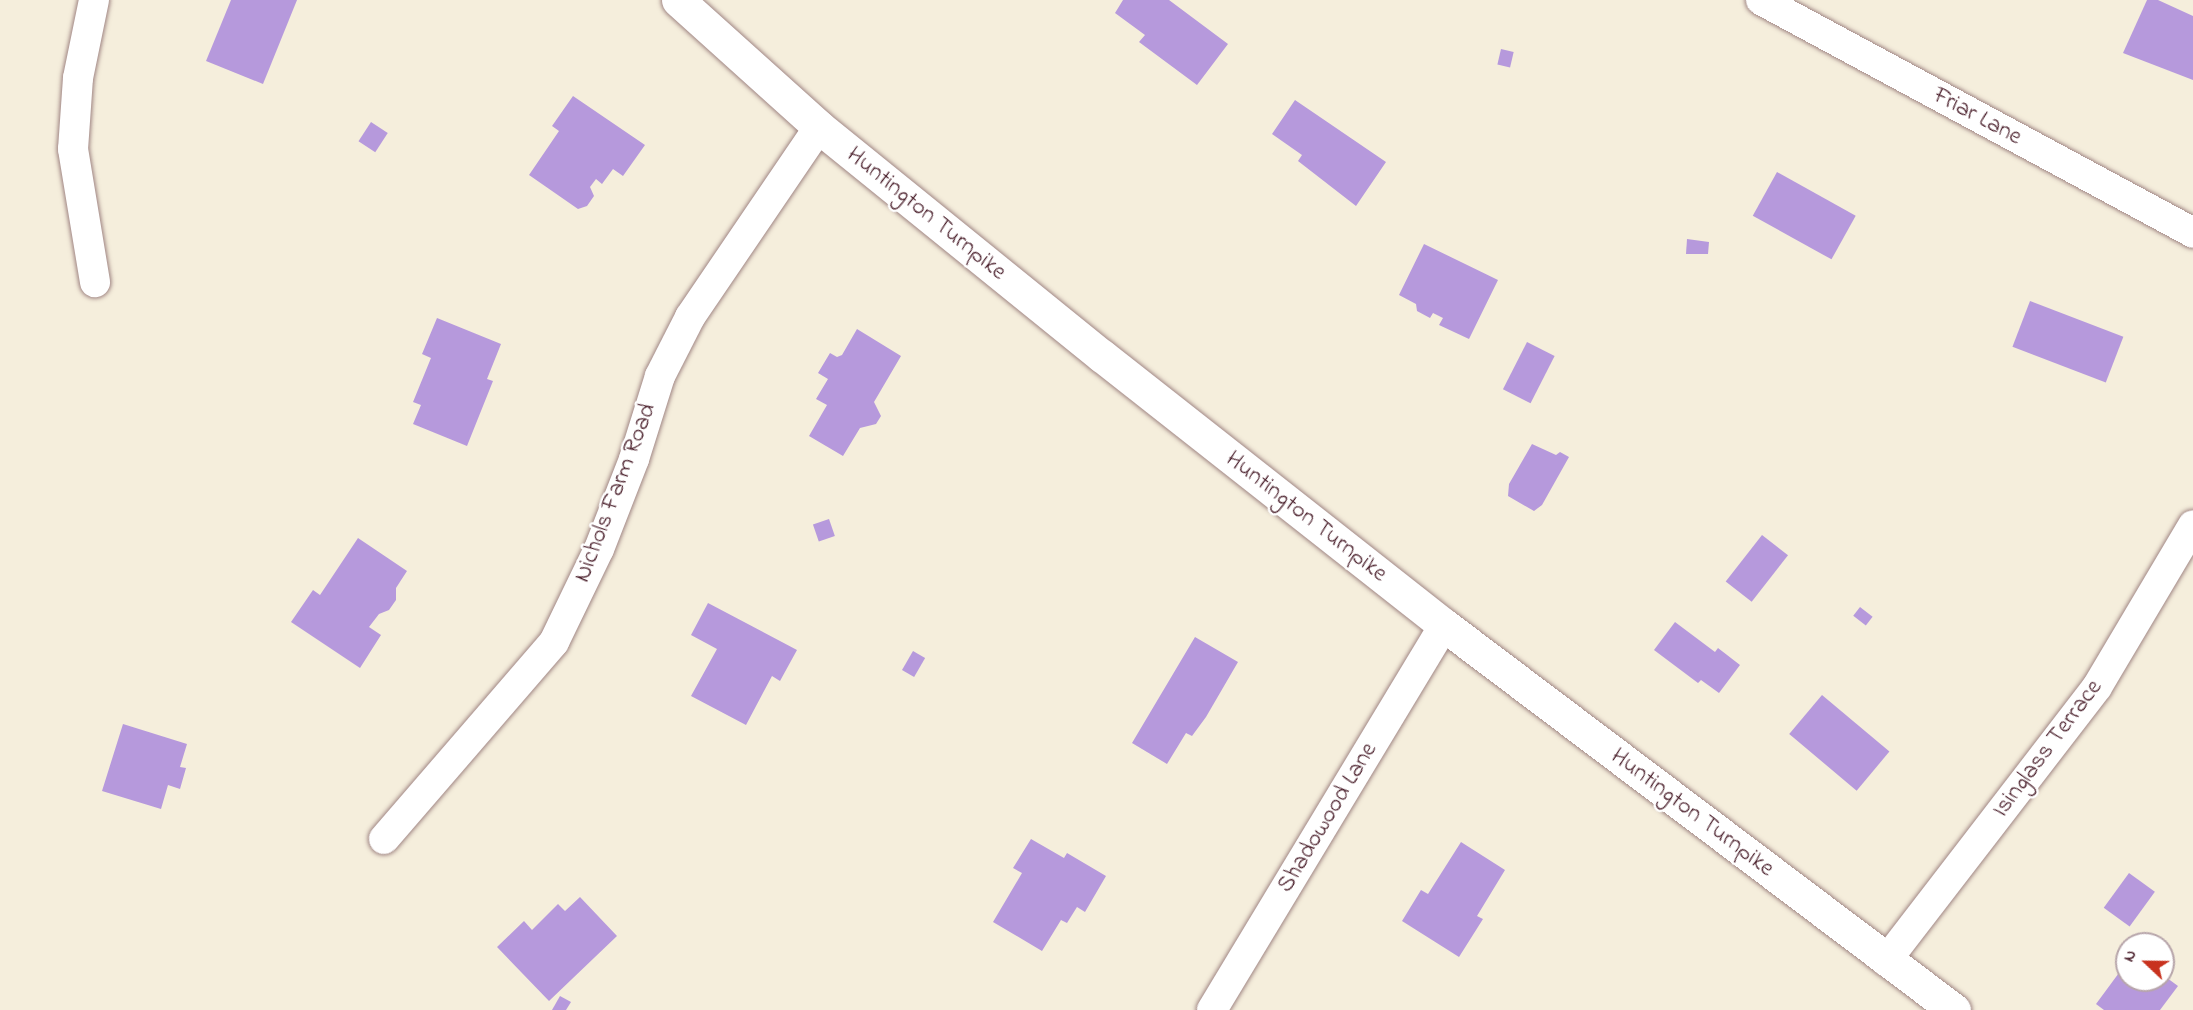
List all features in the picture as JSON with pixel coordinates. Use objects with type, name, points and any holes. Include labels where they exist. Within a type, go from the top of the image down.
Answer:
[{"type":"main road","name":"Huntington Turnpike","points":[[678,0],[819,127],[1444,626],[1954,1010]]},
{"type":"street","points":[[93,0],[78,78],[73,149],[95,282]]},
{"type":"street","name":"Friar Lane","points":[[1761,0],[2193,233]]},
{"type":"street","name":"Nichols Farm Road","points":[[384,839],[554,642],[599,549],[634,459],[660,376],[690,317],[819,127]]},
{"type":"street","name":"Isinglass Terrace","points":[[1886,961],[2097,687],[2193,525]]},
{"type":"street","name":"Shadowood Lane","points":[[1212,1010],[1444,626]]},
{"type":"building","points":[[231,0],[297,0],[263,84],[206,61]]},
{"type":"building","points":[[1123,0],[1169,0],[1228,44],[1197,85],[1139,42],[1145,35],[1115,13]]},
{"type":"building","points":[[2147,0],[2158,0],[2193,16],[2193,80],[2123,53]]},
{"type":"building","points":[[1501,49],[1514,52],[1510,68],[1497,65]]},
{"type":"building","points":[[573,96],[645,145],[623,176],[613,169],[602,184],[596,179],[590,187],[594,196],[587,206],[578,209],[529,175],[559,131],[552,126]]},
{"type":"building","points":[[1295,100],[1386,162],[1356,206],[1298,161],[1302,155],[1272,134]]},
{"type":"building","points":[[371,122],[388,133],[375,152],[358,141]]},
{"type":"building","points":[[1777,172],[1856,216],[1831,259],[1753,216]]},
{"type":"building","points":[[1687,239],[1709,242],[1708,254],[1686,254]]},
{"type":"building","points":[[1424,244],[1498,280],[1469,339],[1439,325],[1443,318],[1433,313],[1430,318],[1417,311],[1416,304],[1399,295]]},
{"type":"building","points":[[2030,301],[2123,337],[2106,383],[2012,347]]},
{"type":"building","points":[[437,318],[501,344],[487,379],[493,381],[467,446],[413,424],[421,405],[413,402],[431,358],[422,354]]},
{"type":"building","points":[[857,329],[901,356],[874,402],[881,416],[876,424],[860,428],[843,456],[809,436],[827,405],[816,399],[828,379],[818,373],[830,353],[837,357],[842,355]]},
{"type":"building","points":[[1527,342],[1555,356],[1531,403],[1503,389]]},
{"type":"building","points":[[1532,444],[1556,455],[1560,452],[1569,457],[1542,505],[1534,511],[1508,496],[1509,484]]},
{"type":"building","points":[[829,519],[835,536],[819,542],[813,525]]},
{"type":"building","points":[[1762,535],[1788,555],[1752,602],[1726,581]]},
{"type":"building","points":[[358,538],[407,571],[396,588],[396,600],[389,610],[379,614],[369,627],[381,635],[360,668],[291,622],[313,590],[320,595]]},
{"type":"building","points":[[708,603],[797,650],[780,681],[772,676],[746,725],[691,696],[717,649],[691,635]]},
{"type":"building","points":[[1860,607],[1873,617],[1866,626],[1853,616]]},
{"type":"building","points":[[1675,622],[1715,652],[1718,648],[1740,665],[1719,693],[1701,680],[1698,683],[1654,650]]},
{"type":"building","points":[[1195,637],[1238,662],[1206,717],[1192,736],[1186,733],[1167,764],[1132,743]]},
{"type":"building","points":[[913,651],[925,658],[914,677],[902,670]]},
{"type":"building","points":[[1822,695],[1889,752],[1857,791],[1789,734]]},
{"type":"building","points":[[123,724],[187,744],[180,767],[186,768],[180,789],[168,785],[161,809],[102,791]]},
{"type":"building","points":[[1031,839],[1064,858],[1067,853],[1106,876],[1085,912],[1077,907],[1067,923],[1061,920],[1042,951],[993,922],[1022,873],[1013,868]]},
{"type":"building","points":[[1461,842],[1505,870],[1477,916],[1483,919],[1459,957],[1402,921],[1421,890],[1428,894]]},
{"type":"building","points":[[2129,873],[2155,892],[2130,927],[2104,908]]},
{"type":"building","points":[[580,897],[617,936],[549,1001],[497,947],[524,921],[532,930],[558,904],[565,911]]},
{"type":"building","points":[[2115,978],[2115,992],[2174,992],[2160,1010],[2104,1010],[2096,1004]]},
{"type":"building","points":[[560,996],[571,1002],[566,1010],[552,1010]]}]
